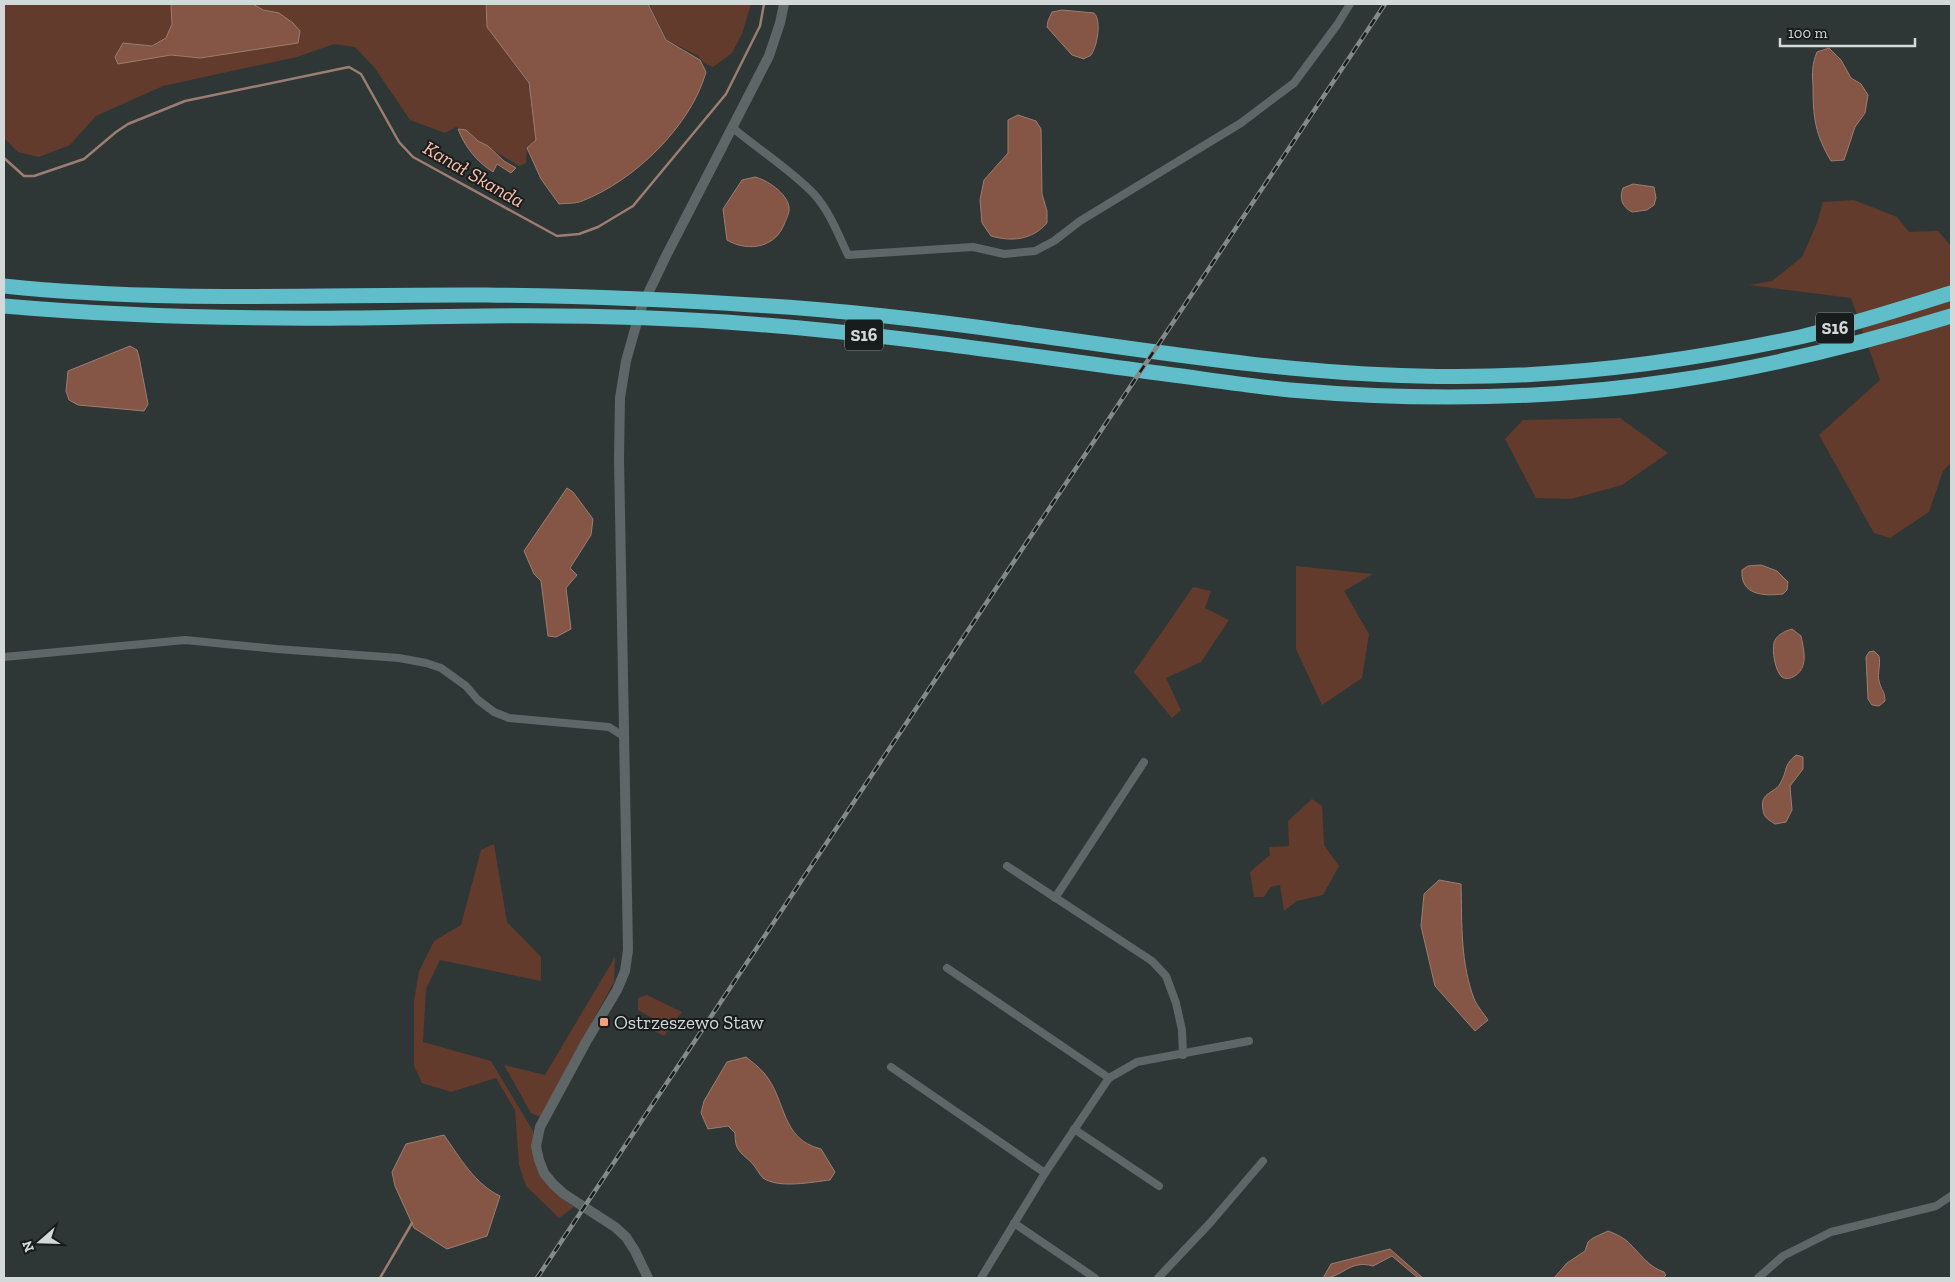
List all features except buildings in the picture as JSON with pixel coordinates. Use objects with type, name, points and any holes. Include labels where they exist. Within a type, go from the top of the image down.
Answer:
[{"type":"highway","name":"S16","points":[[4,286],[86,292],[208,296],[487,295],[635,299],[844,311],[1021,333],[1225,362],[1296,369],[1419,376],[1536,374],[1614,368],[1717,353],[1802,336],[1883,315],[1951,293]]},
{"type":"highway","name":"S16","points":[[4,306],[84,313],[185,317],[355,318],[489,316],[677,319],[754,324],[950,345],[1289,390],[1423,397],[1525,395],[1663,383],[1808,356],[1887,336],[1951,316]]},
{"type":"street","points":[[648,1278],[626,1237],[599,1216],[564,1194],[553,1184],[544,1173],[536,1146],[540,1127],[616,990],[624,971],[628,950],[619,458],[620,398],[632,335],[641,308],[666,256],[769,56],[784,4]]},
{"type":"street","points":[[733,128],[792,174],[814,195],[834,223],[848,255],[973,248],[1004,254],[1035,251],[1054,241],[1080,221],[1241,123],[1294,83],[1337,25],[1350,4]]},
{"type":"street","points":[[4,657],[185,640],[277,650],[398,658],[441,668],[466,686],[478,700],[494,712],[509,718],[609,727],[623,736]]},
{"type":"street","points":[[1055,898],[1144,762]]},
{"type":"street","points":[[1007,866],[1152,961],[1166,976],[1176,1003],[1182,1030],[1183,1055]]},
{"type":"street","points":[[947,968],[1109,1078]]},
{"type":"street","points":[[981,1278],[1045,1172],[1109,1078],[1138,1062],[1249,1041]]},
{"type":"street","points":[[891,1067],[1045,1172]]},
{"type":"street","points":[[1074,1129],[1159,1186]]},
{"type":"street","points":[[1158,1278],[1210,1223],[1263,1161]]},
{"type":"street","points":[[1758,1278],[1783,1256],[1831,1232],[1936,1206],[1951,1196]]},
{"type":"street","points":[[1014,1223],[1095,1278]]},
{"type":"shaded area","points":[[4,4],[171,4],[172,24],[166,38],[152,46],[123,43],[118,64],[171,55],[200,58],[298,43],[279,13],[263,10],[253,4],[485,4],[487,27],[528,83],[536,140],[527,148],[526,163],[519,166],[456,127],[445,133],[410,120],[374,67],[355,47],[334,44],[297,57],[163,86],[96,116],[70,145],[39,157],[18,152],[4,138]]},
{"type":"shaded area","points":[[171,4],[253,4],[263,10],[279,13],[293,23],[300,31],[298,43],[200,58],[171,55],[118,64],[115,57],[123,43],[152,46],[166,38],[172,24]]},
{"type":"shaded area","points":[[486,4],[648,4],[666,40],[700,60],[706,72],[688,112],[658,149],[640,166],[602,192],[579,202],[559,204],[541,179],[527,148],[536,140],[529,83],[487,27]]},
{"type":"shaded area","points":[[649,4],[751,4],[742,34],[732,53],[713,67],[704,63],[698,56],[667,40]]},
{"type":"shaded area","points":[[1062,10],[1094,13],[1096,17],[1098,34],[1095,46],[1091,55],[1084,59],[1072,55],[1047,27],[1052,12]]},
{"type":"shaded area","points":[[1829,48],[1841,60],[1851,78],[1861,84],[1868,95],[1865,113],[1855,127],[1844,160],[1831,161],[1818,134],[1812,77],[1817,52]]},
{"type":"shaded area","points":[[1018,115],[1036,121],[1041,129],[1042,194],[1047,211],[1047,223],[1041,229],[1028,236],[1006,239],[991,236],[982,223],[980,200],[984,180],[1008,153],[1008,120]]},
{"type":"shaded area","points":[[458,129],[466,130],[478,141],[488,146],[504,161],[516,168],[511,173],[497,164],[493,172],[472,154]]},
{"type":"shaded area","points":[[755,177],[771,184],[781,192],[785,197],[789,210],[776,237],[769,242],[753,247],[735,244],[727,240],[723,209],[742,180]]},
{"type":"shaded area","points":[[1633,184],[1654,187],[1656,198],[1654,205],[1647,210],[1632,212],[1626,208],[1621,199],[1623,188]]},
{"type":"shaded area","points":[[1854,200],[1897,217],[1909,232],[1938,231],[1951,246],[1951,463],[1943,471],[1929,512],[1890,538],[1874,533],[1819,435],[1880,380],[1851,298],[1749,285],[1772,281],[1802,257],[1817,223],[1823,202]]},
{"type":"shaded area","points":[[130,346],[137,350],[139,357],[148,404],[144,411],[78,405],[69,400],[66,391],[68,371]]},
{"type":"shaded area","points":[[1620,418],[1668,453],[1622,485],[1571,499],[1536,498],[1505,439],[1523,420]]},
{"type":"shaded area","points":[[567,488],[573,492],[593,519],[591,535],[570,568],[577,575],[566,588],[571,629],[556,637],[548,636],[541,581],[534,574],[524,551]]},
{"type":"shaded area","points":[[1761,565],[1777,571],[1788,582],[1787,590],[1783,594],[1762,594],[1749,590],[1745,585],[1742,579],[1742,570],[1748,566]]},
{"type":"shaded area","points":[[1296,566],[1373,574],[1344,591],[1369,634],[1362,678],[1322,705],[1296,649]]},
{"type":"shaded area","points":[[1193,587],[1211,591],[1205,608],[1229,620],[1201,662],[1166,678],[1181,710],[1172,718],[1134,672]]},
{"type":"shaded area","points":[[1792,629],[1801,636],[1804,659],[1798,674],[1792,678],[1786,678],[1782,677],[1778,670],[1773,647],[1775,640],[1779,636]]},
{"type":"shaded area","points":[[1874,651],[1879,656],[1879,678],[1885,698],[1885,701],[1879,706],[1872,705],[1868,699],[1866,657],[1869,652]]},
{"type":"shaded area","points":[[1796,755],[1803,757],[1803,769],[1790,786],[1792,810],[1786,822],[1775,824],[1764,815],[1763,799],[1779,786],[1787,765]]},
{"type":"shaded area","points":[[1312,799],[1322,806],[1324,845],[1339,866],[1323,895],[1297,901],[1284,911],[1280,885],[1271,887],[1264,897],[1254,897],[1250,872],[1270,855],[1269,847],[1289,846],[1288,821]]},
{"type":"shaded area","points":[[494,844],[507,922],[541,957],[541,981],[440,960],[426,989],[423,1042],[491,1061],[533,1131],[534,1159],[561,1198],[574,1207],[559,1218],[526,1186],[519,1165],[515,1110],[496,1078],[451,1092],[422,1083],[414,1066],[414,1001],[419,971],[434,941],[461,925],[481,850]]},
{"type":"shaded area","points":[[1439,880],[1461,884],[1464,958],[1475,1001],[1488,1020],[1475,1031],[1435,986],[1421,926],[1424,894]]},
{"type":"shaded area","points":[[615,957],[614,982],[540,1117],[531,1113],[504,1065],[545,1075]]},
{"type":"shaded area","points":[[647,995],[682,1012],[664,1036],[651,1029],[654,1019],[638,1010],[638,998]]},
{"type":"shaded area","points":[[746,1057],[762,1071],[771,1084],[791,1128],[798,1137],[808,1144],[821,1149],[835,1172],[830,1180],[796,1184],[770,1181],[763,1178],[753,1164],[738,1150],[735,1133],[728,1126],[708,1129],[701,1113],[704,1101],[727,1062]]},
{"type":"shaded area","points":[[444,1135],[462,1161],[483,1185],[500,1196],[487,1236],[447,1249],[414,1228],[395,1186],[392,1172],[406,1144]]},
{"type":"shaded area","points":[[1608,1231],[1626,1240],[1650,1264],[1666,1275],[1663,1278],[1554,1278],[1567,1263],[1585,1251],[1588,1242]]},
{"type":"shaded area","points":[[1390,1249],[1423,1278],[1418,1278],[1392,1256],[1373,1266],[1358,1265],[1336,1275],[1323,1278],[1331,1264]]},
{"type":"waterway","name":"Kanał Skanda","points":[[4,158],[24,176],[34,176],[84,159],[128,124],[185,101],[349,67],[361,74],[399,142],[413,157],[557,236],[579,234],[598,227],[633,206],[726,94],[760,26],[764,4]]},
{"type":"waterway","points":[[380,1278],[412,1223]]},
{"type":"railway","points":[[537,1278],[1385,4]]},
{"type":"place","name":"Ostrzeszewo Staw","points":[[604,1022]]}]
